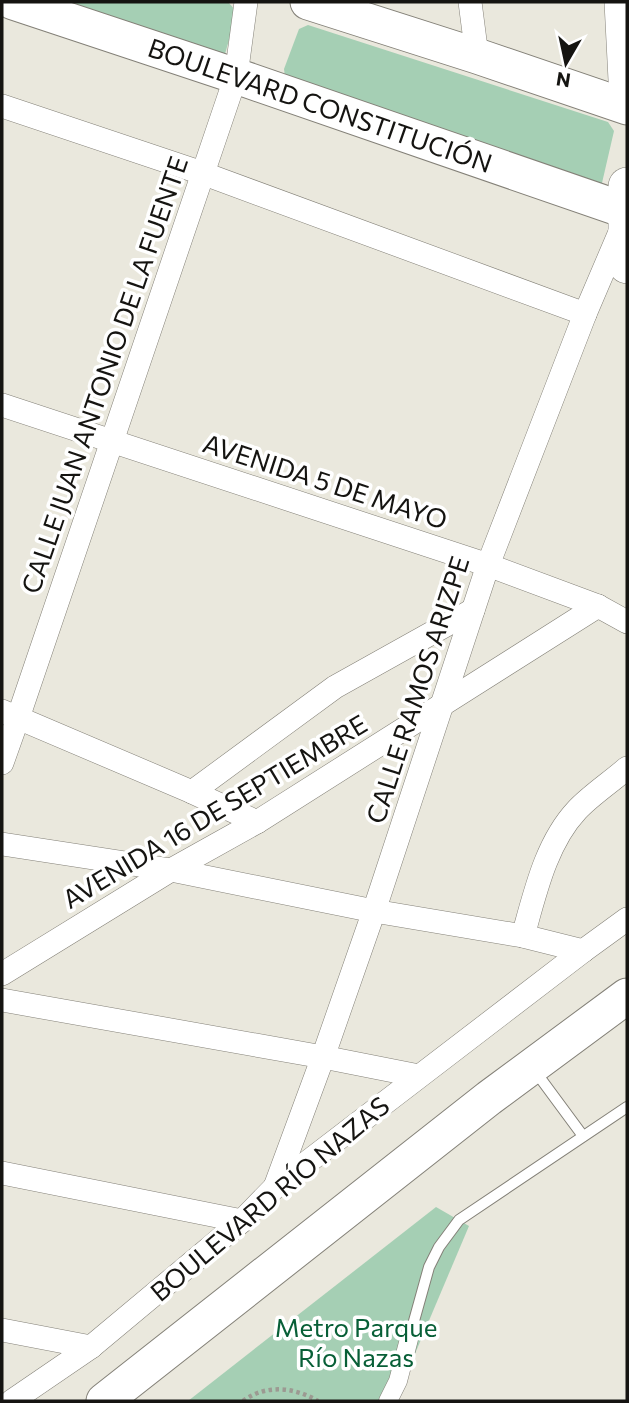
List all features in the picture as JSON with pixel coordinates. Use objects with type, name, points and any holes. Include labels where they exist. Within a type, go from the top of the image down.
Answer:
[{"type":"highway","points":[[623,2],[627,80]]},
{"type":"highway","points":[[627,186],[627,265]]},
{"type":"main road","name":"BOULEVARD CONSTITUCIÓN","points":[[13,2],[236,76],[627,214]]},
{"type":"main road","points":[[309,2],[627,107]]},
{"type":"main road","name":"BOULEVARD RÍO NAZAS","points":[[104,1401],[489,1098],[627,996]]},
{"type":"street","name":"CALLE JUAN ANTONIO DE LA FUENTE","points":[[2,763],[10,714],[113,442],[236,76],[246,2]]},
{"type":"street","points":[[470,2],[477,56]]},
{"type":"street","points":[[2,106],[202,173],[585,314]]},
{"type":"street","name":"CALLE RAMOS ARIZPE","points":[[275,1187],[374,911],[488,565],[585,314],[627,214]]},
{"type":"street","name":"AVENIDA 5 DE MAYO","points":[[2,405],[488,565],[598,606],[627,622]]},
{"type":"street","name":"AVENIDA 16 DE SEPTIEMBRE","points":[[2,974],[171,870],[257,822],[598,606]]},
{"type":"street","points":[[192,792],[335,687],[473,610]]},
{"type":"street","points":[[10,714],[257,822]]},
{"type":"street","points":[[523,936],[543,870],[560,830],[578,808],[627,768]]},
{"type":"street","points":[[2,844],[171,870],[374,911],[523,936],[583,951]]},
{"type":"street","name":"BOULEVARD RÍO NAZAS","points":[[12,1401],[91,1347],[242,1221],[275,1187],[627,919]]},
{"type":"street","points":[[2,1000],[419,1076]]},
{"type":"street","points":[[2,1173],[242,1221]]},
{"type":"street","points":[[2,1331],[91,1347]]},
{"type":"street","points":[[388,1401],[398,1381],[409,1339]]},
{"type":"lane","points":[[532,1067],[583,1136]]},
{"type":"lane","points":[[409,1339],[429,1267],[439,1247],[459,1220],[627,1107]]},
{"type":"path","points":[[243,1401],[264,1390],[285,1388],[305,1393],[318,1401]]},
{"type":"green space","points":[[38,2],[228,2],[237,12],[225,54],[210,59]]},
{"type":"green space","points":[[308,25],[608,122],[614,131],[602,183],[591,187],[286,85],[284,69],[299,29]]},
{"type":"green space","name":"Metro Parque Río Nazas","points":[[436,1207],[469,1226],[395,1401],[188,1401]]}]
